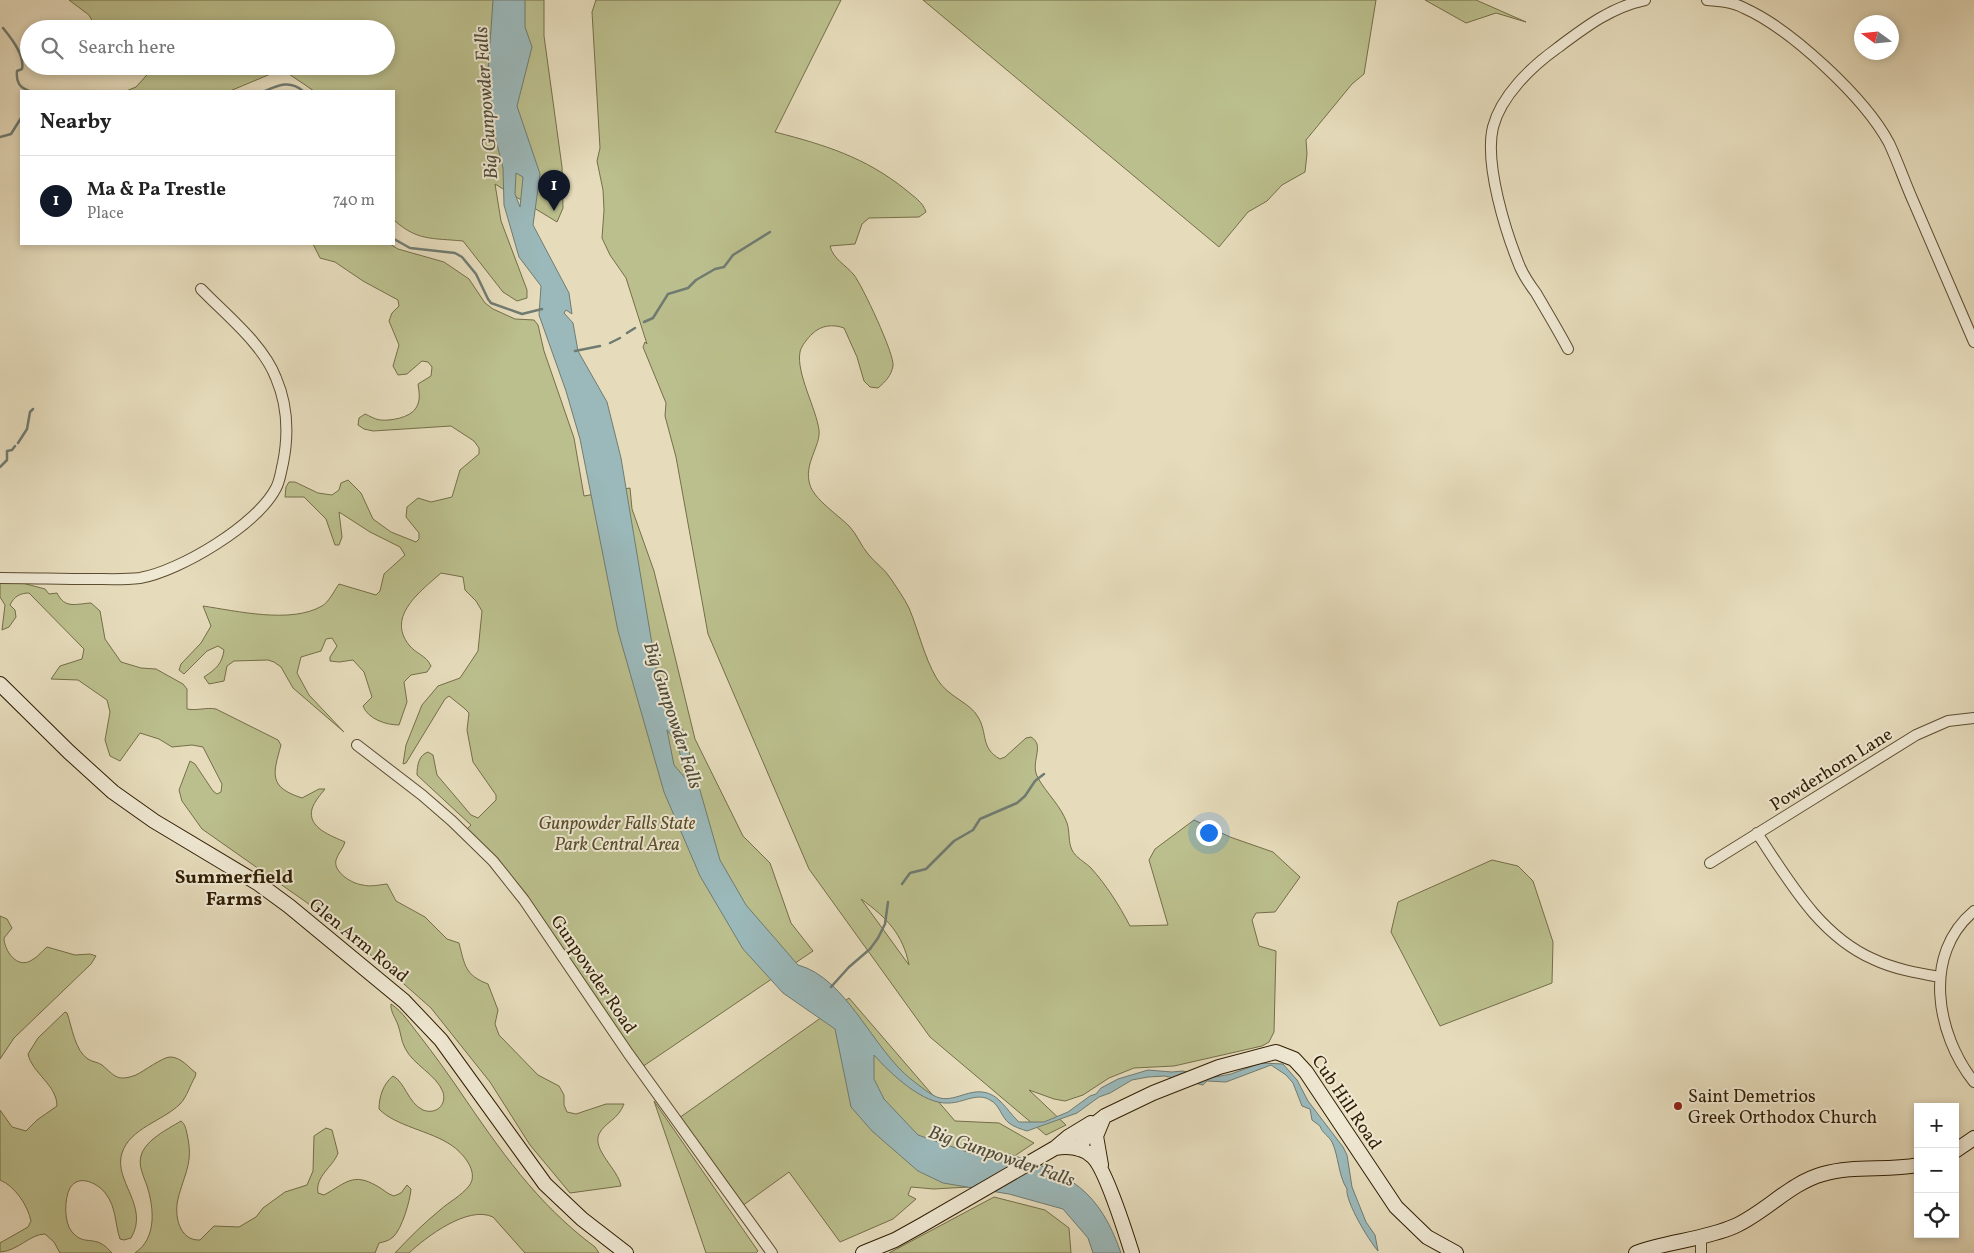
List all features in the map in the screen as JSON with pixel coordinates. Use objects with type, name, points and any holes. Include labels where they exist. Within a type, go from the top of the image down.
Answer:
[{"type":"main road","name":"Glen Arm Road","points":[[0,684],[113,792],[154,821],[259,884],[289,906],[404,1001],[441,1040],[545,1184],[582,1219],[626,1253]]},
{"type":"main road","name":"Cub Hill Road","points":[[1079,1149],[1091,1127],[1105,1116],[1188,1078],[1271,1052],[1284,1054],[1296,1060],[1316,1086],[1396,1207],[1427,1237],[1456,1253]]},
{"type":"main road","points":[[863,1253],[905,1235],[1050,1151],[1080,1129],[1105,1116]]},
{"type":"main road","points":[[1105,1116],[1096,1136],[1102,1169],[1132,1253]]},
{"type":"main road","points":[[1959,1148],[1974,1138]]},
{"type":"main road","points":[[1050,1151],[1065,1146],[1079,1149],[1092,1156],[1102,1169]]},
{"type":"main road","points":[[1636,1253],[1721,1231],[1748,1219],[1802,1182],[1821,1174],[1845,1170],[1914,1166]]},
{"type":"street","points":[[1568,349],[1521,268],[1499,204],[1490,154],[1493,128],[1508,96],[1547,56],[1593,21],[1612,11],[1645,0]]},
{"type":"street","points":[[1707,0],[1730,3],[1744,8],[1804,48],[1869,112],[1888,143],[1974,342]]},
{"type":"street","points":[[0,578],[139,578],[161,572],[209,550],[227,538],[271,497],[277,487],[285,452],[287,431],[286,413],[276,376],[258,347],[201,289]]},
{"type":"street","name":"Powderhorn Lane","points":[[1710,863],[1916,735],[1948,721],[1974,718]]},
{"type":"street","name":"Gunpowder Road","points":[[357,744],[452,821],[492,861],[524,900],[628,1054],[772,1253]]},
{"type":"street","points":[[1757,834],[1817,918],[1842,940],[1872,959],[1902,970],[1940,977]]},
{"type":"street","points":[[1974,911],[1958,928],[1950,942],[1943,959],[1940,977],[1940,996],[1944,1020],[1959,1060],[1974,1082]]},
{"type":"street","points":[[1702,1237],[1702,1253]]},
{"type":"green space","points":[[69,0],[544,0],[544,36],[562,167],[563,208],[557,222],[495,184],[501,221],[527,290],[527,298],[517,301],[503,292],[463,241],[434,239],[418,235],[410,232],[395,221],[395,90],[313,90],[290,75],[395,75],[395,20],[92,20],[89,15]]},
{"type":"green space","points":[[596,0],[841,0],[775,132],[828,147],[860,161],[906,190],[920,202],[926,212],[919,217],[869,218],[862,224],[855,244],[830,246],[837,258],[854,275],[864,292],[884,335],[893,366],[886,381],[878,388],[870,387],[864,381],[857,357],[844,328],[836,326],[823,327],[805,342],[800,352],[801,370],[819,430],[808,477],[812,490],[821,501],[852,529],[866,551],[891,579],[909,608],[932,671],[947,691],[975,712],[981,723],[987,745],[994,755],[1000,759],[1005,757],[1026,738],[1031,737],[1035,741],[1037,750],[1035,766],[1038,778],[1064,817],[1068,826],[1073,853],[1091,868],[1102,882],[1130,926],[1168,925],[1149,860],[1155,849],[1194,820],[1230,837],[1273,852],[1300,877],[1275,912],[1256,913],[1252,920],[1259,946],[1276,951],[1274,1032],[1269,1042],[1262,1046],[1174,1066],[1134,1068],[1109,1078],[1083,1095],[1065,1101],[1029,1090],[1066,1125],[1046,1135],[930,1037],[809,869],[708,634],[676,457],[665,416],[666,403],[643,347],[645,342],[647,344],[626,278],[610,255],[602,238],[604,210],[603,190],[597,161],[600,148],[592,12]],"holes":[[[861,899],[886,920],[898,935],[909,965]]]},
{"type":"green space","points":[[923,0],[1376,0],[1364,74],[1352,84],[1306,140],[1305,172],[1282,185],[1267,201],[1248,212],[1219,247]]},
{"type":"green space","points":[[1425,0],[1476,0],[1526,22],[1496,13],[1466,23]]},
{"type":"green space","points":[[147,75],[268,75],[232,90],[128,90],[136,87]]},
{"type":"green space","name":"Gunpowder Falls State Park Central Area","points":[[314,245],[392,245],[398,249],[444,262],[469,279],[485,303],[493,309],[515,319],[534,320],[538,325],[544,351],[574,438],[584,496],[630,488],[632,509],[654,571],[695,739],[743,836],[770,863],[791,923],[813,951],[642,1067],[466,830],[471,825],[417,775],[419,761],[422,755],[428,752],[433,755],[437,775],[471,815],[478,818],[496,800],[496,795],[473,762],[467,730],[469,713],[449,696],[445,699],[406,763],[403,764],[406,745],[422,705],[438,686],[460,678],[478,651],[482,611],[476,601],[465,590],[463,577],[441,573],[416,596],[404,614],[401,624],[403,634],[409,645],[426,659],[431,666],[427,672],[411,675],[404,682],[407,702],[399,725],[389,724],[373,718],[365,711],[363,706],[372,697],[364,672],[353,660],[330,661],[330,657],[337,646],[332,638],[326,639],[321,651],[301,657],[297,673],[309,695],[344,732],[293,688],[281,667],[274,662],[268,660],[234,661],[227,666],[224,681],[209,684],[204,677],[218,666],[223,655],[224,650],[218,646],[207,651],[184,674],[179,670],[181,664],[201,643],[211,626],[203,606],[264,615],[280,615],[309,611],[322,606],[339,584],[376,595],[380,591],[384,574],[405,555],[400,547],[370,532],[339,512],[342,537],[339,545],[335,545],[326,519],[304,497],[285,497],[286,487],[289,482],[295,482],[318,493],[332,495],[339,490],[341,483],[348,480],[361,493],[373,519],[391,532],[416,542],[419,539],[419,533],[406,517],[407,507],[418,498],[431,502],[452,497],[460,470],[479,454],[479,448],[474,441],[451,426],[373,431],[358,425],[359,418],[365,414],[378,420],[389,420],[400,418],[413,411],[419,402],[418,384],[431,376],[432,367],[428,362],[422,361],[407,374],[398,375],[393,366],[399,345],[389,321],[392,313],[399,306],[398,300],[363,281],[335,262],[320,258]]},
{"type":"green space","points":[[15,581],[45,589],[49,594],[57,593],[67,603],[91,603],[100,611],[105,639],[121,662],[141,668],[156,669],[183,684],[187,689],[187,709],[216,709],[278,740],[281,745],[275,772],[278,784],[291,794],[302,798],[319,789],[325,789],[314,804],[311,816],[313,821],[322,830],[345,842],[336,860],[337,869],[340,873],[349,880],[366,886],[387,884],[396,901],[425,917],[447,939],[459,943],[467,969],[480,981],[488,984],[498,1010],[495,1024],[499,1035],[538,1075],[559,1086],[564,1095],[564,1105],[567,1112],[576,1114],[606,1104],[624,1104],[618,1114],[599,1134],[598,1140],[602,1153],[621,1186],[570,1193],[530,1145],[490,1082],[431,1008],[378,961],[306,902],[202,829],[182,801],[179,790],[190,761],[195,764],[213,791],[217,794],[221,792],[222,784],[203,747],[192,745],[172,747],[159,739],[140,733],[120,761],[110,756],[105,740],[110,712],[107,700],[78,680],[51,679],[60,666],[82,659],[84,649],[29,593],[14,599],[10,605],[15,610],[16,617],[9,627],[2,630],[5,605],[0,597],[0,582]]},
{"type":"green space","points":[[1492,860],[1518,866],[1533,881],[1553,942],[1552,983],[1440,1026],[1391,932],[1398,902]]},
{"type":"green space","points":[[0,916],[7,919],[12,928],[4,938],[6,948],[17,961],[26,962],[32,960],[47,947],[75,955],[90,954],[96,956],[91,964],[14,1038],[0,1059]]},
{"type":"green space","points":[[849,998],[955,1121],[999,1123],[1034,1143],[968,1187],[934,1189],[911,1187],[908,1195],[916,1199],[893,1219],[840,1242],[789,1172],[742,1206],[679,1118]]},
{"type":"green space","points":[[391,1004],[403,1014],[520,1174],[555,1212],[595,1247],[599,1253],[525,1253],[493,1217],[483,1214],[472,1215],[448,1224],[436,1231],[409,1253],[395,1253],[428,1220],[466,1190],[472,1181],[472,1175],[471,1169],[464,1157],[451,1145],[394,1120],[379,1109],[382,1091],[393,1076],[401,1083],[414,1103],[423,1110],[436,1110],[442,1105],[444,1097],[440,1086],[413,1060],[405,1048]]},
{"type":"green space","points":[[65,1012],[67,1013],[77,1045],[84,1055],[102,1065],[117,1077],[124,1078],[136,1075],[158,1062],[174,1057],[196,1073],[195,1077],[180,1104],[139,1131],[126,1144],[122,1153],[122,1174],[134,1204],[136,1215],[136,1226],[131,1238],[120,1239],[112,1204],[103,1190],[89,1182],[78,1181],[70,1188],[67,1198],[66,1217],[69,1228],[79,1238],[100,1243],[112,1253],[60,1253],[54,1242],[45,1234],[34,1237],[13,1249],[0,1252],[0,1243],[28,1227],[31,1221],[20,1197],[11,1187],[0,1180],[0,1110],[12,1127],[26,1131],[37,1120],[57,1106],[53,1092],[30,1061],[28,1054],[38,1038]]},
{"type":"green space","points":[[654,1101],[758,1251],[756,1253],[706,1253]]},
{"type":"green space","points":[[181,1121],[186,1130],[189,1144],[189,1161],[178,1199],[177,1212],[183,1232],[193,1239],[200,1240],[214,1226],[239,1227],[256,1217],[263,1208],[285,1192],[307,1185],[313,1171],[314,1136],[326,1128],[332,1130],[338,1153],[319,1182],[318,1193],[324,1195],[344,1183],[362,1180],[394,1196],[401,1193],[407,1185],[411,1189],[405,1214],[399,1228],[391,1238],[379,1243],[375,1253],[135,1253],[147,1239],[152,1222],[151,1204],[140,1160],[143,1150],[152,1140]]},
{"type":"green space","points":[[994,1197],[1045,1210],[1069,1228],[1071,1253],[889,1253]]},
{"type":"water","name":"Big Gunpowder Falls","points":[[493,0],[525,0],[525,27],[532,47],[517,106],[540,174],[533,225],[569,293],[572,314],[566,310],[564,313],[573,323],[578,351],[607,402],[621,458],[658,680],[683,731],[720,860],[746,905],[798,965],[815,972],[831,984],[859,1016],[898,1067],[912,1080],[936,1097],[946,1099],[985,1092],[999,1100],[1019,1122],[1044,1122],[1068,1112],[1090,1096],[1096,1094],[1101,1088],[1118,1079],[1148,1070],[1183,1071],[1210,1078],[1231,1074],[1261,1063],[1283,1064],[1297,1080],[1308,1101],[1343,1147],[1347,1155],[1352,1187],[1366,1222],[1375,1235],[1378,1251],[1364,1230],[1347,1195],[1347,1189],[1332,1142],[1320,1126],[1312,1120],[1310,1109],[1302,1106],[1293,1083],[1286,1075],[1271,1065],[1226,1082],[1207,1081],[1203,1085],[1165,1076],[1132,1080],[1099,1097],[1077,1113],[1027,1131],[1009,1123],[996,1105],[985,1098],[975,1097],[954,1103],[929,1099],[898,1079],[874,1055],[874,1079],[884,1099],[918,1135],[973,1154],[1000,1159],[1009,1154],[1049,1169],[1065,1178],[1080,1187],[1092,1199],[1103,1214],[1121,1253],[1093,1253],[1088,1238],[1063,1209],[1009,1194],[943,1183],[918,1171],[872,1131],[851,1107],[835,1029],[783,993],[743,949],[700,876],[664,792],[618,631],[580,439],[566,391],[539,315],[541,286],[519,257],[504,205],[503,168],[489,113],[488,71]],"holes":[[[516,173],[523,177],[520,207],[515,194]],[[667,730],[678,744],[685,778],[674,765]]]},
{"type":"waterway","points":[[3,28],[17,47],[20,55]]},
{"type":"waterway","points":[[20,70],[17,71],[18,81],[27,90]]},
{"type":"waterway","points":[[268,90],[280,85],[294,86],[301,90]]},
{"type":"waterway","points":[[0,137],[11,134],[20,120]]},
{"type":"waterway","points":[[644,322],[653,318],[668,294],[688,288],[696,280],[715,269],[724,267],[733,255],[770,232]]},
{"type":"waterway","points":[[395,240],[410,248],[455,253],[462,257],[476,274],[491,303],[522,314],[542,309]]},
{"type":"waterway","points":[[627,333],[635,328]]},
{"type":"waterway","points":[[610,343],[620,338]]},
{"type":"waterway","points":[[575,351],[600,346]]},
{"type":"waterway","points":[[18,443],[27,429],[30,412],[33,409]]},
{"type":"waterway","points":[[0,467],[7,460],[7,451],[12,450],[15,446]]},
{"type":"waterway","points":[[902,884],[910,873],[926,869],[954,841],[973,830],[980,819],[1017,803],[1025,796],[1035,781],[1044,774]]},
{"type":"waterway","points":[[831,987],[849,967],[870,949],[878,938],[885,924],[888,902]]},
{"type":"place","name":"Ma & Pa Trestle","points":[[554,211]]},
{"type":"place","name":"Saint Demetrios Greek Orthodox Church","points":[[1678,1106]]},
{"type":"district","name":"Summerfield Farms","points":[[234,887]]}]
